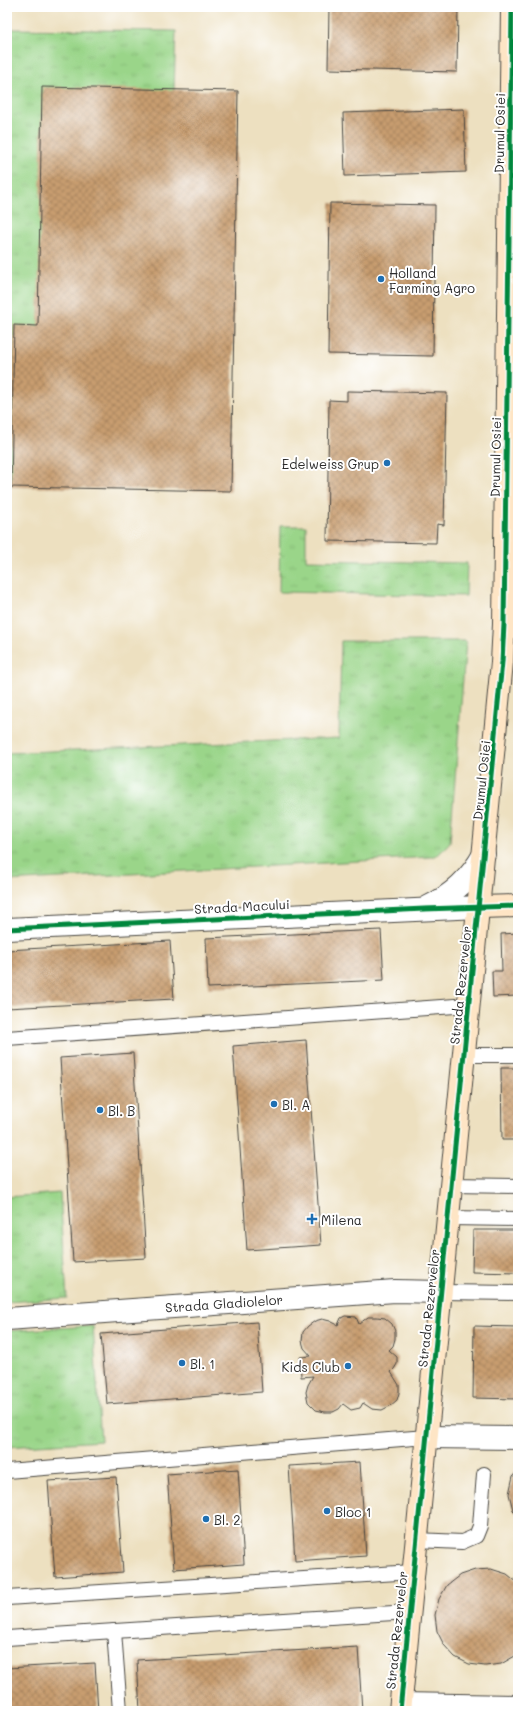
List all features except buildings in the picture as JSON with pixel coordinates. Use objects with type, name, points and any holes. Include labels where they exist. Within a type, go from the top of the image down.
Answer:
[{"type":"street","name":"Drumul Osiei","points":[[479,907],[499,703],[504,624],[512,7]]},
{"type":"street","points":[[424,909],[439,902],[460,887],[478,866],[484,854]]},
{"type":"street","points":[[479,907],[518,906]]},
{"type":"street","name":"Strada Macului","points":[[7,928],[479,907]]},
{"type":"street","name":"Strada Rezervelor","points":[[400,1706],[479,907]]},
{"type":"street","name":"Strada Gladiolelor","points":[[7,1319],[395,1291],[441,1292]]},
{"type":"street","points":[[426,1437],[518,1438]]},
{"type":"lane","points":[[7,1038],[470,1005]]},
{"type":"lane","points":[[464,1055],[518,1055]]},
{"type":"lane","points":[[451,1185],[518,1186]]},
{"type":"lane","points":[[448,1218],[518,1219]]},
{"type":"lane","points":[[441,1292],[518,1293]]},
{"type":"lane","points":[[7,1471],[426,1437]]},
{"type":"lane","points":[[416,1540],[462,1542],[476,1536],[480,1526],[484,1474]]},
{"type":"lane","points":[[7,1598],[413,1572]]},
{"type":"lane","points":[[7,1638],[409,1612]]},
{"type":"lane","points":[[114,1631],[120,1711]]},
{"type":"lane","points":[[400,1706],[518,1702]]},
{"type":"green space","points":[[9,29],[176,31],[174,90],[38,326],[14,326],[11,487],[7,487],[7,149]]},
{"type":"green space","points":[[280,526],[306,526],[306,560],[467,563],[466,596],[279,592]]},
{"type":"green space","points":[[341,641],[466,641],[450,842],[439,854],[431,857],[7,881],[7,753],[339,738]]},
{"type":"green space","points":[[60,1193],[67,1298],[7,1302],[7,1197]]},
{"type":"green space","points":[[93,1326],[101,1441],[7,1447],[7,1331]]},
{"type":"cycle path","points":[[400,1711],[502,662],[504,624],[512,7]]},
{"type":"cycle path","points":[[7,929],[424,909],[518,906]]},
{"type":"place","name":"Holland Farming Agro","points":[[381,279]]},
{"type":"place","name":"Edelweiss Grup","points":[[387,463]]},
{"type":"place","name":"Bl. A","points":[[274,1104]]},
{"type":"place","name":"Bl. B","points":[[100,1110]]},
{"type":"place","name":"Milena","points":[[312,1219]]},
{"type":"place","name":"Bl. 1","points":[[182,1363]]},
{"type":"place","name":"Kids Club","points":[[348,1366]]},
{"type":"place","name":"Bloc 1","points":[[327,1511]]},
{"type":"place","name":"Bl. 2","points":[[206,1519]]}]
